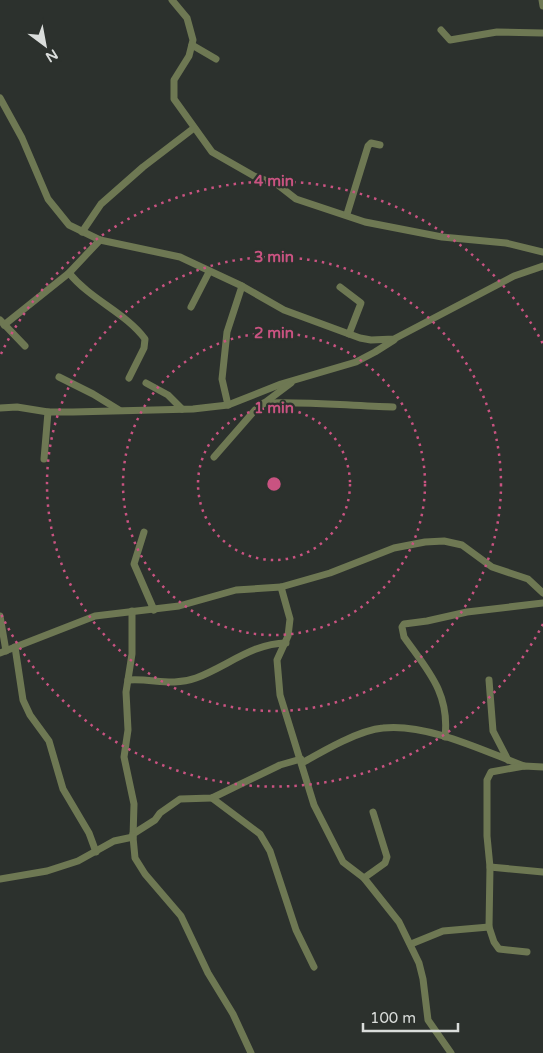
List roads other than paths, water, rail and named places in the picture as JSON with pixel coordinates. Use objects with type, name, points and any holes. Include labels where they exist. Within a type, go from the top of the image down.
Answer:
[{"type":"street","points":[[172,0],[187,18],[193,37],[189,56],[174,80],[174,99],[178,108],[217,156],[254,176],[278,185],[299,200],[347,214],[371,224],[414,233],[506,242],[543,252]]},
{"type":"street","points":[[542,0],[543,6]]},
{"type":"street","points":[[441,30],[450,40],[497,32],[543,32]]},
{"type":"street","points":[[192,45],[216,59]]},
{"type":"street","points":[[0,98],[22,138],[48,199],[69,225],[100,240],[173,254],[242,286],[284,310],[349,334],[371,340],[394,339]]},
{"type":"street","points":[[82,232],[101,204],[143,167],[194,128]]},
{"type":"street","points":[[347,214],[368,146],[371,143],[380,145]]},
{"type":"street","points":[[25,346],[2,322],[69,273],[100,240]]},
{"type":"street","points":[[0,408],[23,407],[48,412],[182,409],[228,405],[298,379],[356,362],[394,339],[514,276],[543,266]]},
{"type":"street","points":[[190,306],[209,272]]},
{"type":"street","points":[[69,273],[84,290],[120,316],[145,339],[144,348],[129,378]]},
{"type":"street","points":[[228,405],[222,379],[227,332],[242,286]]},
{"type":"street","points":[[340,287],[361,303],[349,334]]},
{"type":"street","points":[[59,377],[119,410]]},
{"type":"street","points":[[214,457],[244,421],[264,403],[298,379]]},
{"type":"street","points":[[146,383],[168,394],[182,409]]},
{"type":"street","points":[[264,403],[300,402],[327,406],[393,407]]},
{"type":"street","points":[[44,459],[48,412]]},
{"type":"street","points":[[144,532],[134,564],[154,610]]},
{"type":"street","points":[[0,616],[3,652],[95,616],[179,606],[236,590],[282,586],[321,576],[394,548],[444,541],[462,545],[492,567],[528,579],[543,593]]},
{"type":"street","points":[[282,586],[290,619],[286,642],[277,660],[277,678],[285,716],[314,805],[344,862],[364,878],[399,922],[411,944],[423,978],[428,1020],[451,1053]]},
{"type":"street","points":[[445,737],[447,714],[440,688],[404,636],[402,627],[404,624],[467,612],[543,603]]},
{"type":"street","points":[[132,612],[132,654],[128,680],[128,730],[124,757],[134,804],[133,836],[138,865],[180,916],[208,973],[233,1014],[251,1053]]},
{"type":"street","points":[[128,680],[150,679],[175,683],[197,677],[264,645],[286,642]]},
{"type":"street","points":[[15,647],[23,700],[30,715],[50,741],[63,789],[89,834],[96,852]]},
{"type":"street","points":[[489,680],[493,731],[508,760]]},
{"type":"street","points":[[0,879],[46,871],[78,861],[114,841],[133,836],[155,820],[160,813],[180,800],[212,798],[280,765],[301,761],[325,749],[382,728],[415,730],[445,737],[524,766]]},
{"type":"street","points":[[527,952],[499,948],[494,942],[489,927],[488,775],[491,772],[524,766],[543,767]]},
{"type":"street","points":[[212,798],[260,834],[265,840],[296,930],[314,967]]},
{"type":"street","points":[[364,878],[385,863],[388,856],[373,812]]},
{"type":"street","points":[[490,867],[543,872]]},
{"type":"street","points":[[411,944],[443,931],[489,927]]}]
